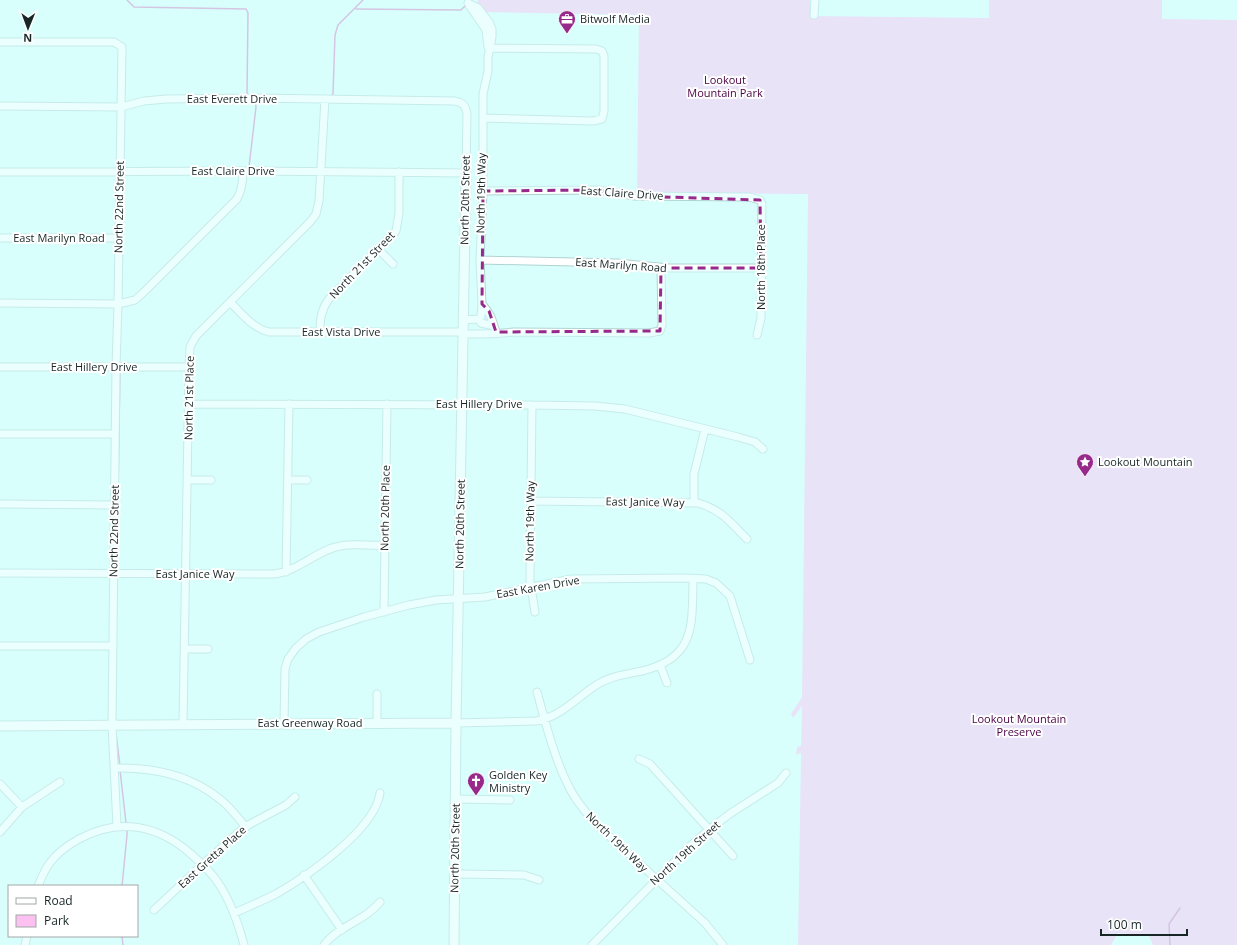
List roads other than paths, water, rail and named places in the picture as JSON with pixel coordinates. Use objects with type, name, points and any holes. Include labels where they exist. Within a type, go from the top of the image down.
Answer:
[{"type":"street","points":[[814,15],[815,0]]},
{"type":"street","name":"North 19th Way","points":[[468,1],[478,8],[489,22],[492,29],[488,71],[483,94],[483,191],[480,260],[482,304],[489,311],[495,329]]},
{"type":"street","name":"North 22nd Street","points":[[0,42],[114,42],[122,47],[115,434],[112,725],[117,826]]},
{"type":"street","points":[[483,118],[593,121],[602,118],[604,111],[604,56],[602,51],[596,48],[489,49]]},
{"type":"street","name":"East Everett Drive","points":[[0,106],[121,107],[144,101],[166,99],[460,101],[464,104]]},
{"type":"street","name":"North 21st Place","points":[[184,724],[184,649],[190,351],[196,336],[316,214],[319,201],[325,99]]},
{"type":"street","name":"North 20th Street","points":[[454,945],[462,333],[467,114],[464,104]]},
{"type":"street","points":[[0,303],[118,304],[135,300],[143,294],[188,244],[237,199],[243,185],[243,171]]},
{"type":"street","name":"East Claire Drive","points":[[0,172],[243,171],[466,173]]},
{"type":"street","name":"North 21st Street","points":[[320,332],[321,316],[325,305],[396,231],[400,213],[399,172]]},
{"type":"street","name":"East Claire Drive","points":[[483,191],[598,190],[635,196],[749,197],[760,200]]},
{"type":"street","name":"North 18th Place","points":[[758,335],[761,318],[762,204],[760,200]]},
{"type":"street","name":"East Marilyn Road","points":[[0,238],[119,238]]},
{"type":"street","points":[[378,249],[393,264]]},
{"type":"street","name":"East Marilyn Road","points":[[480,260],[617,263],[662,268],[761,268]]},
{"type":"street","name":"East Vista Drive","points":[[230,302],[251,323],[261,330],[277,332],[482,334],[495,329],[649,333],[660,331],[662,325],[662,268]]},
{"type":"street","points":[[482,304],[482,334]]},
{"type":"street","name":"East Vista Drive","points":[[463,320],[482,321],[495,329]]},
{"type":"street","name":"East Hillery Drive","points":[[0,367],[189,367]]},
{"type":"street","name":"East Hillery Drive","points":[[188,404],[462,404],[595,406],[619,408],[705,429],[755,442],[763,449]]},
{"type":"street","points":[[286,572],[289,404]]},
{"type":"street","name":"North 20th Place","points":[[384,612],[387,404]]},
{"type":"street","name":"North 19th Way","points":[[532,405],[530,588],[535,612]]},
{"type":"street","points":[[694,503],[694,474],[705,429]]},
{"type":"street","points":[[0,434],[115,434]]},
{"type":"street","points":[[187,480],[211,480]]},
{"type":"street","points":[[288,480],[307,480]]},
{"type":"street","name":"East Janice Way","points":[[531,501],[694,503],[714,508],[724,515],[747,538]]},
{"type":"street","points":[[0,504],[114,505]]},
{"type":"street","name":"East Janice Way","points":[[0,573],[274,574],[286,572],[340,546],[384,545]]},
{"type":"street","name":"East Karen Drive","points":[[284,724],[285,669],[288,659],[296,648],[306,639],[319,632],[364,617],[409,605],[429,601],[485,597],[576,579],[693,578],[706,579],[716,582],[730,596],[750,660]]},
{"type":"street","name":"East Greenway Road","points":[[0,726],[456,723],[545,720],[559,713],[598,684],[608,679],[660,665],[680,651],[689,635],[692,616],[693,578]]},
{"type":"street","points":[[0,646],[113,646]]},
{"type":"street","points":[[184,649],[208,649]]},
{"type":"street","points":[[660,665],[667,683]]},
{"type":"street","name":"North 19th Way","points":[[537,692],[567,784],[585,812],[598,826],[705,923],[723,945]]},
{"type":"street","points":[[377,694],[377,723]]},
{"type":"street","points":[[639,759],[650,764],[733,856]]},
{"type":"street","points":[[114,768],[157,770],[190,781],[203,787],[221,800],[246,827]]},
{"type":"street","name":"North 19th Street","points":[[592,945],[689,847],[746,802],[778,783],[786,773]]},
{"type":"street","points":[[0,832],[22,807],[60,782]]},
{"type":"street","points":[[0,784],[22,807]]},
{"type":"street","points":[[234,913],[276,894],[341,848],[357,834],[369,820],[377,806],[380,793]]},
{"type":"street","name":"East Gretta Place","points":[[154,910],[202,864],[246,827],[286,805],[295,797]]},
{"type":"street","points":[[456,799],[510,800]]},
{"type":"street","points":[[38,885],[49,864],[60,852],[75,841],[92,832],[117,826],[137,828],[159,833],[179,844],[202,864],[216,880],[228,899],[239,926],[244,945]]},
{"type":"street","points":[[455,874],[524,875],[539,880]]},
{"type":"street","points":[[304,875],[342,930]]},
{"type":"street","points":[[324,945],[332,937],[371,912],[380,902]]},
{"type":"waterway","points":[[127,0],[134,7],[246,9],[248,13],[247,94],[249,95]]},
{"type":"waterway","points":[[331,96],[333,94],[335,35],[338,25],[363,0]]},
{"type":"waterway","points":[[356,9],[461,10],[467,4]]},
{"type":"waterway","points":[[248,169],[256,107],[255,100]]},
{"type":"waterway","points":[[118,492],[120,370]]},
{"type":"waterway","points":[[116,734],[120,766]]},
{"type":"waterway","points":[[120,770],[126,823]]},
{"type":"waterway","points":[[122,885],[127,829]]},
{"type":"waterway","points":[[1170,945],[1169,924],[1180,908]]},
{"type":"waterway","points":[[122,937],[123,945]]},
{"type":"place","name":"Bitwolf Media","points":[[567,34]]},
{"type":"place","name":"Lookout Mountain","points":[[1085,477]]},
{"type":"place","name":"Golden Key Ministry","points":[[476,796]]},
{"type":"park label","name":"Lookout Mountain Park","points":[[725,86]]},
{"type":"park label","name":"Lookout Mountain Preserve","points":[[1019,725]]}]
